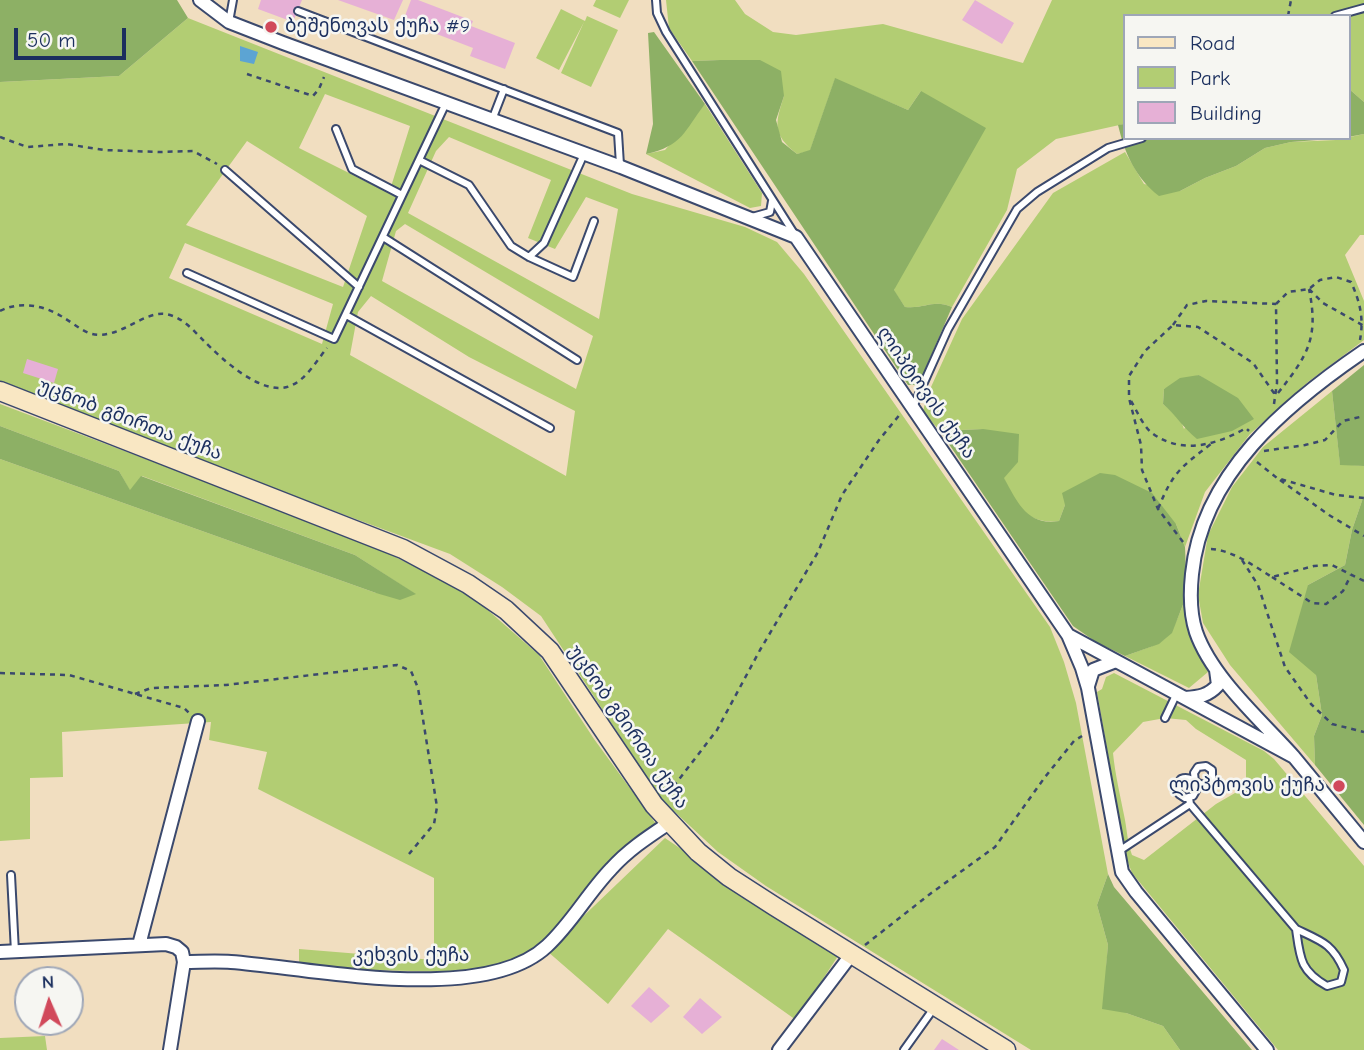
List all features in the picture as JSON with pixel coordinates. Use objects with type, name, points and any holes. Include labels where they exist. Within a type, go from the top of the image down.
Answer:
[{"type":"main road","name":"უცნობ გმირთა ქუჩა","points":[[0,391],[403,549],[468,584],[506,610],[550,651],[654,805],[698,852],[729,877],[1006,1050]]},
{"type":"street","points":[[200,0],[229,22],[621,167],[796,237]]},
{"type":"street","name":"ლიპტოვის ქუჩა","points":[[796,237],[908,409],[1068,635],[1294,757],[1364,842]]},
{"type":"street","points":[[1294,757],[1216,669],[1196,632],[1190,597],[1194,551],[1208,512],[1244,453],[1274,421],[1360,354]]},
{"type":"street","points":[[1068,635],[1087,688],[1122,872],[1267,1050]]},
{"type":"street","points":[[1087,688],[1093,670],[1116,661]]},
{"type":"street","points":[[1181,695],[1198,697],[1211,693],[1218,685],[1216,669]]},
{"type":"street","points":[[139,945],[198,721]]},
{"type":"street","name":"კეხვის ქუჩა","points":[[184,962],[230,962],[335,975],[449,979],[510,968],[546,947],[611,868],[634,847],[669,823]]},
{"type":"street","points":[[0,953],[166,944],[176,947],[182,952],[184,962],[170,1050]]},
{"type":"street","points":[[779,1050],[851,955]]},
{"type":"lane","points":[[229,22],[233,0]]},
{"type":"lane","name":"ლიპტოვის ქუჩა","points":[[656,0],[657,13],[666,32],[796,237]]},
{"type":"lane","points":[[1342,14],[1364,8]]},
{"type":"lane","points":[[299,11],[618,133],[621,167]]},
{"type":"lane","points":[[492,120],[504,89]]},
{"type":"lane","points":[[187,273],[334,340],[446,103]]},
{"type":"lane","points":[[335,129],[352,169],[402,195]]},
{"type":"lane","points":[[908,409],[948,329],[1017,209],[1037,192],[1108,148],[1135,140]]},
{"type":"lane","points":[[529,257],[544,243],[584,155]]},
{"type":"lane","points":[[419,160],[469,185],[511,246],[573,277],[594,221]]},
{"type":"lane","points":[[225,170],[359,288]]},
{"type":"lane","points":[[748,218],[771,212],[773,205],[769,192]]},
{"type":"lane","points":[[383,237],[577,360]]},
{"type":"lane","points":[[346,315],[550,428]]},
{"type":"lane","points":[[1165,718],[1181,695]]},
{"type":"lane","points":[[1117,852],[1190,801],[1196,792],[1195,781],[1184,778],[1177,786],[1182,797],[1190,801],[1296,929],[1336,951],[1344,970],[1341,982],[1327,986],[1311,978],[1299,956],[1296,929]]},
{"type":"lane","points":[[12,875],[16,952]]},
{"type":"lane","points":[[904,1050],[935,1006]]},
{"type":"path","points":[[247,74],[313,96],[324,76]]},
{"type":"path","points":[[0,137],[27,147],[66,144],[115,150],[193,151],[205,155],[225,170]]},
{"type":"path","points":[[1276,396],[1276,304],[1288,292],[1309,289],[1320,280],[1336,277],[1351,282],[1361,304],[1364,326],[1360,354]]},
{"type":"path","points":[[1309,289],[1324,303],[1364,326]]},
{"type":"path","points":[[1276,396],[1299,367],[1310,345],[1315,315],[1309,289]]},
{"type":"path","points":[[1276,304],[1206,301],[1187,304],[1173,325],[1145,351],[1129,376],[1129,398],[1141,444],[1142,470],[1158,509],[1169,527],[1194,551],[1218,549],[1272,577],[1312,603],[1326,604],[1343,591],[1351,575]]},
{"type":"path","points":[[0,311],[23,304],[58,314],[89,332],[104,334],[121,330],[155,314],[169,314],[185,322],[232,368],[252,380],[274,387],[289,387],[303,378],[334,340]]},
{"type":"path","points":[[1173,325],[1198,327],[1254,363],[1276,396]]},
{"type":"path","points":[[1129,398],[1150,432],[1176,446],[1226,440],[1246,428],[1258,437]]},
{"type":"path","points":[[654,805],[677,782],[717,730],[818,552],[842,495],[879,440],[908,409]]},
{"type":"path","points":[[1244,453],[1325,440],[1343,421],[1364,416]]},
{"type":"path","points":[[1158,509],[1169,481],[1181,466],[1214,442]]},
{"type":"path","points":[[1244,453],[1329,515],[1364,536]]},
{"type":"path","points":[[1277,478],[1336,495],[1364,498]]},
{"type":"path","points":[[1242,560],[1258,585],[1285,667],[1311,704],[1332,724],[1364,732]]},
{"type":"path","points":[[1272,577],[1314,566],[1332,565],[1364,581]]},
{"type":"path","points":[[135,694],[150,688],[226,685],[397,665],[411,671],[418,688],[437,807],[434,824],[409,854]]},
{"type":"path","points":[[0,673],[69,675],[184,708],[198,721]]},
{"type":"path","points":[[851,955],[995,847],[1052,768],[1074,741],[1085,734]]},
{"type":"green space","points":[[0,0],[177,0],[188,18],[119,76],[0,82]]},
{"type":"green space","points":[[596,0],[629,0],[620,18],[593,6]]},
{"type":"green space","points":[[666,0],[735,0],[745,14],[773,32],[796,35],[883,24],[1023,63],[1052,0],[1364,0],[1364,102],[1350,90],[1350,14],[1122,14],[1122,124],[1056,139],[1017,169],[1007,210],[952,307],[934,304],[905,307],[894,291],[921,91],[908,110],[835,79],[810,151],[797,154],[783,140],[778,128],[784,96],[720,60],[692,61],[669,28]]},
{"type":"green space","points":[[561,9],[585,21],[587,16],[618,30],[591,87],[561,73],[584,22],[559,70],[536,58]]},
{"type":"green space","points":[[188,18],[632,194],[745,227],[777,242],[804,274],[1050,627],[1076,703],[1108,874],[1097,905],[1108,945],[1106,970],[1126,1013],[1163,1026],[1180,1050],[1031,1050],[766,886],[718,852],[662,800],[541,616],[502,587],[450,554],[0,382],[0,82],[119,76]],"holes":[[[325,94],[410,126],[389,193],[299,148]],[[449,137],[551,180],[528,238],[555,249],[586,197],[618,209],[599,319],[408,213],[436,151]],[[247,141],[367,216],[343,287],[186,225]],[[405,224],[593,336],[576,389],[382,281],[396,231]],[[185,243],[333,304],[322,344],[169,278]],[[371,296],[469,357],[575,411],[566,476],[350,355],[358,312]]]},
{"type":"green space","points":[[654,32],[705,104],[675,142],[646,154],[653,124],[648,33]]},
{"type":"green space","points":[[760,60],[781,71],[784,96],[776,120],[782,142],[797,154],[810,150],[835,78],[908,110],[921,91],[986,128],[894,290],[905,307],[940,304],[952,307],[921,379],[915,385],[908,385],[692,61]]},
{"type":"green space","points":[[1350,90],[1364,102],[1364,134],[1350,137]]},
{"type":"green space","points":[[705,104],[762,193],[761,206],[750,208],[646,154],[665,150]]},
{"type":"green space","points":[[1364,134],[1364,235],[1360,235],[1345,255],[1364,301],[1364,340],[1308,382],[1250,434],[1205,492],[1185,547],[1176,524],[1065,505],[1059,521],[1045,521],[1023,512],[1001,473],[983,429],[940,431],[923,412],[926,398],[962,319],[1053,193],[1125,152],[1144,184],[1180,191],[1236,166],[1265,148],[1291,142],[1350,140],[1350,137]],"holes":[[[1199,375],[1213,385],[1184,429],[1180,418],[1163,404],[1164,389]]]},
{"type":"green space","points":[[1122,140],[1318,140],[1265,148],[1236,166],[1180,191],[1159,196],[1137,173]]},
{"type":"green space","points":[[1364,365],[1364,466],[1340,465],[1332,391]]},
{"type":"green space","points":[[1199,375],[1238,398],[1254,419],[1232,431],[1197,439],[1163,404],[1164,389],[1180,378]]},
{"type":"green space","points":[[1332,391],[1340,464],[1364,466],[1364,495],[1352,530],[1345,565],[1308,585],[1322,715],[1314,736],[1315,765],[1230,665],[1203,623],[1198,595],[1208,535],[1232,487],[1263,447]]},
{"type":"green space","points":[[0,404],[363,541],[448,583],[482,605],[539,655],[594,739],[656,824],[543,943],[511,962],[481,970],[453,972],[326,969],[299,962],[299,949],[434,960],[434,878],[258,789],[267,752],[209,740],[211,722],[62,732],[63,777],[30,778],[30,839],[0,841],[0,459],[376,593],[415,594],[355,555],[142,476],[130,491],[119,471],[0,426]]},
{"type":"green space","points":[[0,426],[119,471],[130,490],[141,476],[355,555],[416,594],[400,600],[376,593],[0,459]]},
{"type":"green space","points":[[983,429],[1019,434],[1018,462],[1004,478],[1019,504],[1039,520],[1059,521],[1065,505],[1062,493],[1100,473],[1115,475],[1152,493],[1176,524],[1185,547],[1184,602],[1172,633],[1159,644],[1125,656],[1096,642],[1073,626],[940,431]]},
{"type":"green space","points":[[1364,495],[1364,825],[1315,765],[1314,736],[1322,715],[1316,675],[1289,652],[1308,585],[1345,565],[1352,530]]},
{"type":"green space","points":[[1184,602],[1189,633],[1208,672],[1189,688],[1125,656],[1164,639],[1174,626]]},
{"type":"green space","points":[[1114,673],[1264,751],[1274,759],[1364,866],[1364,1050],[1278,1050],[1132,873],[1126,857],[1097,692],[1102,689],[1106,677]],"holes":[[[1165,718],[1186,720],[1246,760],[1246,780],[1235,793],[1216,804],[1144,860],[1132,855],[1130,850],[1113,753],[1143,722]]]},
{"type":"green space","points":[[665,838],[838,956],[796,1020],[668,929],[608,1004],[547,951]]},
{"type":"green space","points":[[1108,874],[1114,887],[1252,1050],[1180,1050],[1163,1026],[1126,1013],[1102,1009],[1108,945],[1097,905]]},
{"type":"green space","points":[[45,1036],[47,1050],[0,1050],[0,1038]]},
{"type":"water","points":[[240,46],[258,52],[254,64],[240,61]]},
{"type":"building","points":[[261,0],[302,0],[293,22],[258,9]]},
{"type":"building","points":[[338,0],[403,0],[394,20]]},
{"type":"building","points":[[411,0],[418,0],[473,21],[471,26],[515,43],[505,69],[470,56],[473,48],[403,21]]},
{"type":"building","points":[[975,0],[1014,23],[1002,44],[962,20]]},
{"type":"building","points":[[27,359],[58,369],[54,383],[23,373]]},
{"type":"building","points":[[649,987],[670,1006],[651,1023],[631,1006]]},
{"type":"building","points":[[700,998],[722,1017],[702,1034],[683,1017]]},
{"type":"building","points":[[942,1039],[959,1050],[934,1050]]},
{"type":"place","name":"ბეშენოვას ქუჩა #9","points":[[271,27]]},
{"type":"place","name":"ლიპტოვის ქუჩა","points":[[1339,786]]}]
